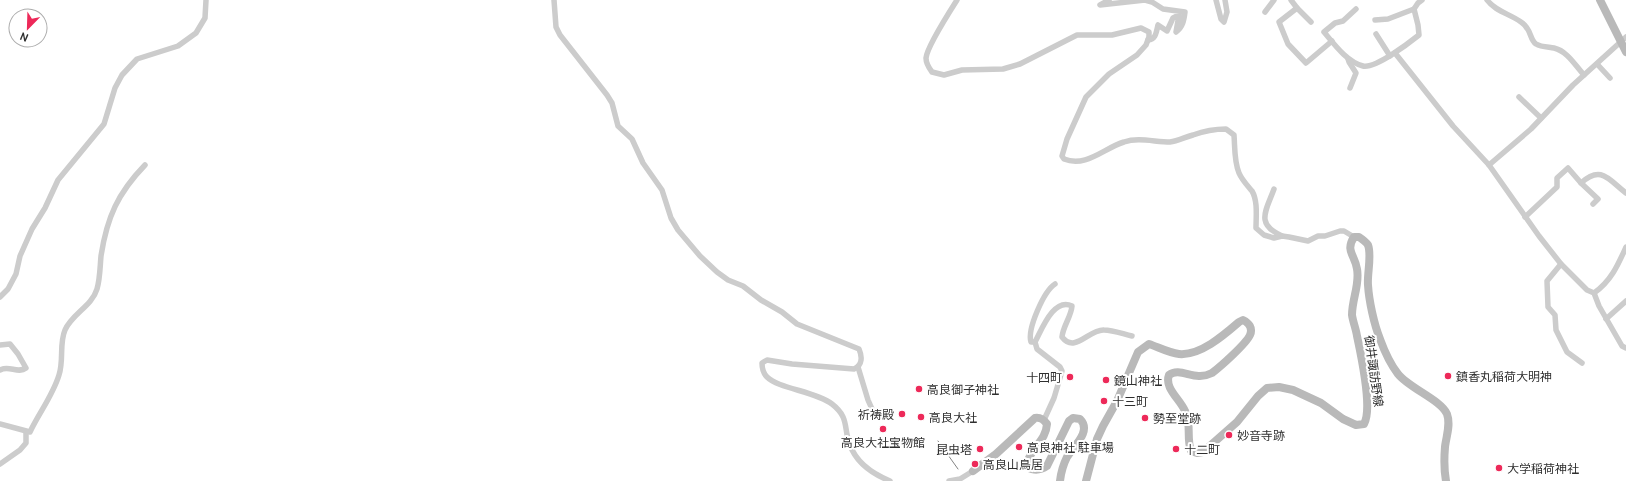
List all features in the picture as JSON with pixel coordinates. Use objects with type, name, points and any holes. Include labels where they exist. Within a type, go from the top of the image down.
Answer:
[{"type":"main road","points":[[1600,0],[1623,40],[1626,52]]},
{"type":"main road","name":"御井諏訪野線","points":[[1086,481],[1100,433],[1138,352],[1149,344],[1178,354],[1190,354],[1202,350],[1242,320],[1247,322],[1250,326],[1250,336],[1211,373],[1198,376],[1181,372],[1172,373],[1169,375],[1168,385],[1185,410],[1190,423],[1189,445],[1192,451],[1197,453],[1203,452],[1237,422],[1258,396],[1267,388],[1278,387],[1294,390],[1321,403],[1343,419],[1356,425],[1364,424],[1367,419],[1366,395],[1361,354],[1352,314],[1357,284],[1357,268],[1350,248],[1350,243],[1354,237],[1359,237],[1368,246],[1368,285],[1370,298],[1380,339],[1386,352],[1398,374],[1441,406],[1447,413],[1449,422],[1445,446],[1444,468],[1446,481]]},
{"type":"main road","points":[[973,471],[982,466],[1035,418],[1044,420],[1047,424],[1045,436],[1028,459],[1028,464],[1030,468],[1034,470],[1041,470],[1047,466],[1069,421],[1073,418],[1080,419],[1083,423],[1083,434],[1061,471],[1060,481]]},
{"type":"street","points":[[0,297],[8,289],[16,274],[20,256],[32,228],[45,208],[58,180],[100,132],[104,124],[115,88],[122,75],[137,59],[178,46],[196,33],[205,18],[206,0]]},
{"type":"street","points":[[554,0],[556,27],[560,35],[612,102],[618,126],[632,139],[643,163],[662,190],[671,218],[678,230],[691,246],[717,272],[728,280],[743,286],[797,324],[859,349],[862,355],[861,362],[858,367],[854,369],[792,364],[767,360],[762,363],[762,368],[767,377],[820,397],[832,404],[840,412],[846,424],[850,445],[860,462],[876,475],[890,481]]},
{"type":"street","points":[[956,0],[926,57],[927,64],[932,72],[944,75],[962,70],[1003,69],[1020,64],[1077,35],[1112,35],[1141,28],[1147,31],[1149,37],[1146,45],[1137,55],[1109,74],[1086,96],[1067,139],[1062,156],[1064,159],[1079,162],[1087,160],[1124,141],[1135,140],[1170,142],[1211,130],[1226,129],[1234,135],[1236,162],[1239,172],[1244,183],[1252,192],[1256,204],[1256,228],[1264,236],[1274,238],[1282,236]]},
{"type":"street","points":[[1109,0],[1100,5],[1145,0],[1152,2],[1163,9],[1185,12],[1184,20],[1180,29],[1176,32],[1179,15],[1173,18],[1166,31],[1158,26]]},
{"type":"street","points":[[1216,0],[1221,19],[1224,22],[1227,12],[1225,0]]},
{"type":"street","points":[[1265,12],[1274,0]]},
{"type":"street","points":[[1291,0],[1311,22]]},
{"type":"street","points":[[1375,20],[1388,19],[1414,9],[1422,0]]},
{"type":"street","points":[[1487,0],[1491,5],[1521,21],[1528,27],[1534,43],[1561,50],[1584,75]]},
{"type":"street","points":[[1297,8],[1279,22],[1288,44],[1306,63],[1332,41]]},
{"type":"street","points":[[1350,88],[1356,73],[1348,59],[1324,32],[1335,23],[1343,21],[1356,9]]},
{"type":"street","points":[[1348,59],[1362,66],[1368,66],[1392,54],[1419,35],[1414,9]]},
{"type":"street","points":[[1147,31],[1158,26]]},
{"type":"street","points":[[1148,40],[1152,40],[1155,37],[1158,26]]},
{"type":"street","points":[[1376,34],[1489,165],[1525,217],[1561,264],[1587,290],[1594,293],[1606,319],[1622,346],[1626,348]]},
{"type":"street","points":[[1489,165],[1531,129],[1584,75],[1623,40]]},
{"type":"street","points":[[1597,64],[1610,78]]},
{"type":"street","points":[[1519,97],[1541,118]]},
{"type":"street","points":[[0,424],[30,432],[56,384],[62,359],[62,341],[67,326],[84,308],[97,290],[101,257],[109,218],[123,191],[145,165]]},
{"type":"street","points":[[1525,217],[1557,187],[1556,178],[1568,168],[1598,199],[1593,204]]},
{"type":"street","points":[[1581,183],[1588,176],[1595,173],[1602,175],[1626,193]]},
{"type":"street","points":[[1274,189],[1264,214],[1265,222],[1271,231],[1282,236],[1308,241],[1318,236],[1325,236],[1340,231],[1344,231],[1354,237]]},
{"type":"street","points":[[1594,293],[1602,287],[1611,276],[1626,247]]},
{"type":"street","points":[[1561,264],[1547,281],[1548,307],[1555,315],[1556,330],[1567,352],[1582,363]]},
{"type":"street","points":[[1035,342],[1031,342],[1029,338],[1032,324],[1051,287],[1055,284]]},
{"type":"street","points":[[1606,319],[1626,300]]},
{"type":"street","points":[[1044,420],[1054,398],[1062,371],[1060,367],[1037,349],[1035,342],[1056,307],[1062,304],[1072,306],[1072,311],[1062,331],[1062,337],[1065,341],[1075,343],[1096,331],[1104,330],[1132,336]]},
{"type":"street","points":[[0,345],[10,344],[26,368],[21,370],[3,368],[0,370]]},
{"type":"street","points":[[858,367],[868,400],[872,408]]},
{"type":"street","points":[[0,464],[20,450],[26,443],[26,432]]},
{"type":"street","points":[[949,481],[960,479],[973,471]]},
{"type":"tram line","points":[[938,441],[958,469]]},
{"type":"place","name":"鎮香丸稲荷大明神","points":[[1448,376]]},
{"type":"place","name":"十四町","points":[[1070,377]]},
{"type":"place","name":"鏡山神社","points":[[1106,380]]},
{"type":"place","name":"高良御子神社","points":[[919,389]]},
{"type":"place","name":"十三町","points":[[1104,401]]},
{"type":"place","name":"祈祷殿","points":[[902,414]]},
{"type":"place","name":"高良大社","points":[[921,417]]},
{"type":"place","name":"勢至堂跡","points":[[1145,418]]},
{"type":"place","name":"高良大社宝物館","points":[[883,429]]},
{"type":"place","name":"妙音寺跡","points":[[1229,435]]},
{"type":"place","name":"高良神社 駐車場","points":[[1019,447]]},
{"type":"place","name":"昆虫塔","points":[[980,449]]},
{"type":"place","name":"十二町","points":[[1176,449]]},
{"type":"place","name":"高良山鳥居","points":[[975,464]]},
{"type":"place","name":"大学稲荷神社","points":[[1499,468]]}]
